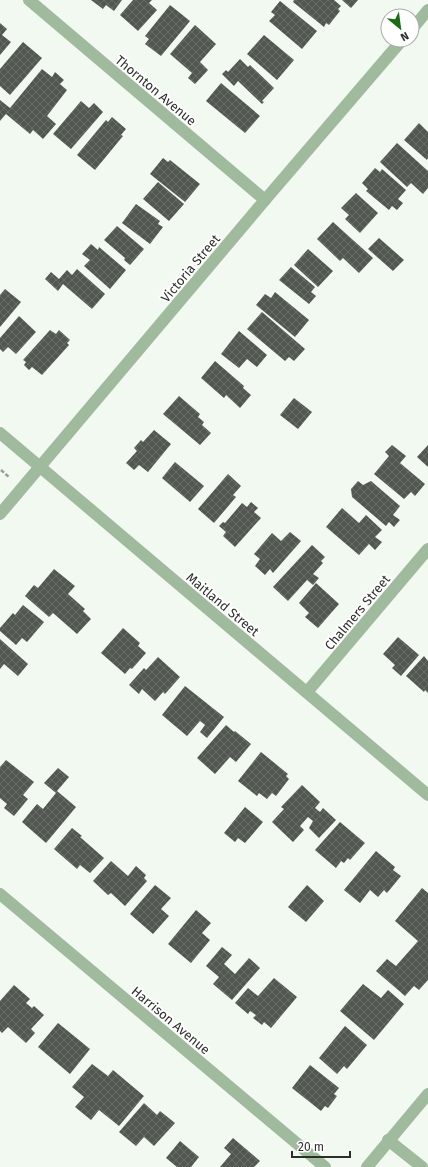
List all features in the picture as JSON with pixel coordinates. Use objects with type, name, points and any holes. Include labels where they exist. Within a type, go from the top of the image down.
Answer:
[{"type":"street","name":"Thornton Avenue","points":[[29,0],[265,200]]},
{"type":"street","points":[[420,20],[428,10]]},
{"type":"street","name":"Victoria Street","points":[[0,514],[395,48]]},
{"type":"street","name":"Maitland Street","points":[[0,433],[428,795]]},
{"type":"street","name":"Chalmers Street","points":[[307,692],[428,549]]},
{"type":"street","name":"Harrison Avenue","points":[[0,894],[325,1167]]},
{"type":"street","points":[[367,1167],[428,1094]]},
{"type":"street","points":[[388,1140],[422,1167]]},
{"type":"path","points":[[1,470],[12,480]]},
{"type":"building","points":[[91,0],[122,0],[114,11],[106,5],[103,9]]},
{"type":"building","points":[[133,0],[152,0],[149,3],[157,10],[138,31],[120,15]]},
{"type":"building","points":[[294,0],[334,0],[341,6],[338,9],[340,11],[329,25],[326,23],[324,27],[293,2]]},
{"type":"building","points":[[342,0],[358,0],[351,8]]},
{"type":"building","points":[[280,1],[317,31],[302,49],[269,21],[275,15],[271,12]]},
{"type":"building","points":[[170,5],[190,21],[161,56],[145,44],[149,39],[145,36]]},
{"type":"building","points":[[0,23],[7,29],[2,35],[11,42],[0,55]]},
{"type":"building","points":[[195,25],[216,44],[200,62],[208,70],[195,84],[188,78],[192,73],[170,54]]},
{"type":"building","points":[[264,35],[294,60],[277,80],[247,54]]},
{"type":"building","points":[[23,42],[42,58],[10,95],[0,86],[0,69]]},
{"type":"building","points":[[240,59],[248,67],[250,65],[274,88],[262,101],[264,102],[262,104],[238,81],[234,86],[222,74],[226,70],[228,72]]},
{"type":"building","points":[[42,69],[52,77],[55,72],[64,80],[60,84],[67,90],[47,116],[56,124],[43,139],[33,130],[30,134],[6,114],[0,121],[0,100],[10,108]]},
{"type":"building","points":[[221,83],[260,116],[245,133],[206,101]]},
{"type":"building","points":[[81,101],[89,108],[94,103],[103,112],[71,149],[53,134]]},
{"type":"building","points":[[112,117],[126,129],[121,135],[123,136],[95,170],[77,155],[106,120],[108,122]]},
{"type":"building","points":[[419,123],[428,132],[427,160],[404,140]]},
{"type":"building","points":[[397,143],[428,171],[428,188],[423,194],[411,183],[407,187],[380,162]]},
{"type":"building","points":[[163,158],[168,162],[170,160],[200,184],[185,202],[150,174]]},
{"type":"building","points":[[375,168],[380,172],[382,169],[406,190],[398,199],[403,203],[397,210],[392,206],[389,210],[366,191],[368,189],[362,183]]},
{"type":"building","points":[[158,182],[184,204],[169,221],[143,199]]},
{"type":"building","points":[[356,193],[378,213],[360,233],[345,219],[349,215],[341,208]]},
{"type":"building","points":[[136,204],[160,221],[158,224],[163,227],[150,244],[122,223]]},
{"type":"building","points":[[333,222],[373,258],[359,273],[343,258],[340,261],[317,239]]},
{"type":"building","points":[[117,226],[144,249],[130,265],[124,260],[125,258],[104,240]]},
{"type":"building","points":[[379,238],[404,260],[393,271],[368,249]]},
{"type":"building","points":[[91,244],[98,250],[99,247],[126,270],[110,289],[84,266],[90,260],[82,254]]},
{"type":"building","points":[[308,249],[333,271],[318,287],[294,265]]},
{"type":"building","points":[[291,267],[315,287],[311,292],[316,296],[309,304],[279,280]]},
{"type":"building","points":[[77,269],[105,294],[92,309],[63,284],[58,291],[45,279],[51,272],[59,279],[67,270],[72,275]]},
{"type":"building","points":[[5,289],[21,302],[0,327],[0,295]]},
{"type":"building","points":[[275,292],[309,320],[295,337],[256,305],[265,294],[271,298]]},
{"type":"building","points":[[262,312],[305,349],[294,361],[289,357],[285,361],[247,329]]},
{"type":"building","points":[[19,316],[36,332],[16,354],[8,347],[3,352],[0,349],[0,338]]},
{"type":"building","points":[[50,330],[56,334],[59,330],[70,340],[67,343],[69,345],[42,375],[32,367],[29,370],[24,365],[26,362],[23,360]]},
{"type":"building","points":[[239,331],[267,355],[257,367],[247,359],[239,368],[221,354]]},
{"type":"building","points":[[215,361],[244,386],[243,388],[251,395],[240,408],[226,395],[224,398],[201,378]]},
{"type":"building","points":[[179,396],[200,414],[198,417],[204,422],[202,425],[211,433],[200,445],[163,414]]},
{"type":"building","points":[[294,398],[312,412],[298,429],[280,415]]},
{"type":"building","points":[[154,430],[171,444],[148,472],[139,465],[134,470],[126,463],[137,451],[134,448],[141,440],[143,442]]},
{"type":"building","points":[[392,445],[406,456],[400,463],[425,484],[415,496],[411,492],[404,499],[374,474],[389,456],[385,452]]},
{"type":"building","points":[[428,445],[428,467],[417,457]]},
{"type":"building","points":[[175,462],[204,486],[190,502],[162,478]]},
{"type":"building","points":[[228,474],[241,486],[233,495],[236,497],[214,523],[198,509]]},
{"type":"building","points":[[358,481],[363,485],[371,481],[400,506],[393,515],[400,520],[394,527],[389,522],[386,526],[352,497],[351,489]]},
{"type":"building","points":[[251,502],[258,508],[254,512],[261,518],[235,547],[223,536],[226,532],[219,526],[223,522],[225,523],[242,503],[247,507]]},
{"type":"building","points":[[342,508],[359,523],[366,515],[382,530],[375,537],[382,542],[375,550],[369,544],[359,555],[326,527]]},
{"type":"building","points":[[290,532],[301,541],[273,573],[270,569],[265,575],[255,566],[260,559],[254,554],[272,533],[281,541]]},
{"type":"building","points":[[312,545],[325,557],[321,561],[323,563],[313,574],[319,578],[313,585],[307,580],[288,601],[273,587]]},
{"type":"building","points":[[54,569],[75,586],[68,594],[85,609],[83,611],[91,619],[77,634],[53,613],[49,617],[25,596],[34,585],[38,588]]},
{"type":"building","points":[[316,583],[339,604],[318,628],[305,617],[309,613],[299,603]]},
{"type":"building","points":[[23,605],[44,622],[27,642],[22,638],[16,645],[0,631],[0,628],[13,613],[15,615]]},
{"type":"building","points":[[123,628],[140,643],[138,646],[146,653],[132,669],[130,668],[125,674],[101,653]]},
{"type":"building","points":[[398,637],[419,655],[401,676],[392,668],[395,665],[383,654]]},
{"type":"building","points":[[0,639],[28,664],[18,676],[4,664],[0,669]]},
{"type":"building","points":[[424,656],[428,661],[428,693],[425,690],[424,692],[406,676]]},
{"type":"building","points":[[158,657],[180,677],[165,694],[163,692],[155,701],[142,689],[139,694],[129,685],[144,668],[146,670]]},
{"type":"building","points":[[185,686],[224,717],[207,738],[200,732],[205,725],[200,721],[187,736],[162,715]]},
{"type":"building","points":[[226,725],[251,744],[236,762],[230,757],[215,774],[197,758]]},
{"type":"building","points":[[261,752],[288,774],[286,776],[289,779],[276,796],[272,793],[267,799],[259,793],[257,796],[238,781]]},
{"type":"building","points":[[6,760],[34,782],[23,795],[28,799],[14,816],[4,808],[7,804],[0,798],[0,767]]},
{"type":"building","points":[[58,768],[69,777],[57,791],[76,807],[46,843],[22,822],[37,804],[43,809],[56,793],[44,783]]},
{"type":"building","points":[[302,785],[320,802],[315,808],[320,812],[323,808],[336,820],[319,838],[309,828],[313,821],[308,817],[300,826],[304,830],[293,842],[272,822],[284,809],[281,807]]},
{"type":"building","points":[[245,807],[263,822],[245,843],[238,838],[235,842],[224,833]]},
{"type":"building","points":[[340,822],[365,843],[350,860],[348,858],[344,863],[341,861],[336,868],[315,850]]},
{"type":"building","points":[[72,828],[104,858],[90,873],[80,865],[77,869],[54,849]]},
{"type":"building","points":[[376,851],[395,867],[393,870],[401,876],[387,893],[384,890],[378,897],[370,890],[360,903],[344,890]]},
{"type":"building","points":[[111,861],[128,876],[136,866],[146,875],[144,878],[147,881],[125,906],[111,893],[108,895],[93,881]]},
{"type":"building","points":[[155,885],[171,898],[161,909],[169,916],[153,934],[130,914]]},
{"type":"building","points":[[307,885],[324,901],[306,922],[288,907]]},
{"type":"building","points":[[422,888],[428,893],[428,980],[419,990],[414,986],[405,996],[376,971],[387,959],[396,966],[418,941],[395,921]]},
{"type":"building","points":[[196,910],[211,923],[202,933],[210,940],[191,963],[168,944]]},
{"type":"building","points":[[222,947],[232,955],[224,964],[235,974],[249,958],[260,968],[232,1000],[213,984],[219,977],[206,966]]},
{"type":"building","points":[[274,978],[297,997],[271,1028],[264,1022],[262,1025],[253,1018],[256,1015],[250,1011],[248,1014],[235,1003],[248,988],[258,996]]},
{"type":"building","points":[[363,984],[381,998],[388,990],[404,1004],[374,1040],[340,1011]]},
{"type":"building","points":[[14,985],[30,999],[26,1003],[32,1008],[34,1006],[44,1015],[31,1029],[35,1033],[26,1043],[8,1027],[2,1033],[0,1031],[0,1001]]},
{"type":"building","points":[[58,1023],[90,1049],[70,1074],[38,1047]]},
{"type":"building","points":[[345,1026],[367,1045],[347,1069],[344,1066],[337,1074],[319,1058]]},
{"type":"building","points":[[92,1064],[108,1076],[113,1070],[144,1096],[119,1126],[99,1110],[91,1120],[75,1107],[84,1097],[72,1087]]},
{"type":"building","points":[[310,1065],[339,1088],[334,1094],[337,1096],[328,1108],[325,1106],[321,1111],[292,1088]]},
{"type":"building","points":[[144,1103],[157,1115],[160,1111],[175,1123],[154,1146],[144,1137],[136,1146],[119,1132]]},
{"type":"building","points":[[233,1138],[260,1161],[254,1167],[220,1167],[231,1154],[224,1148]]},
{"type":"building","points":[[180,1141],[199,1157],[191,1167],[177,1167],[166,1158]]}]
